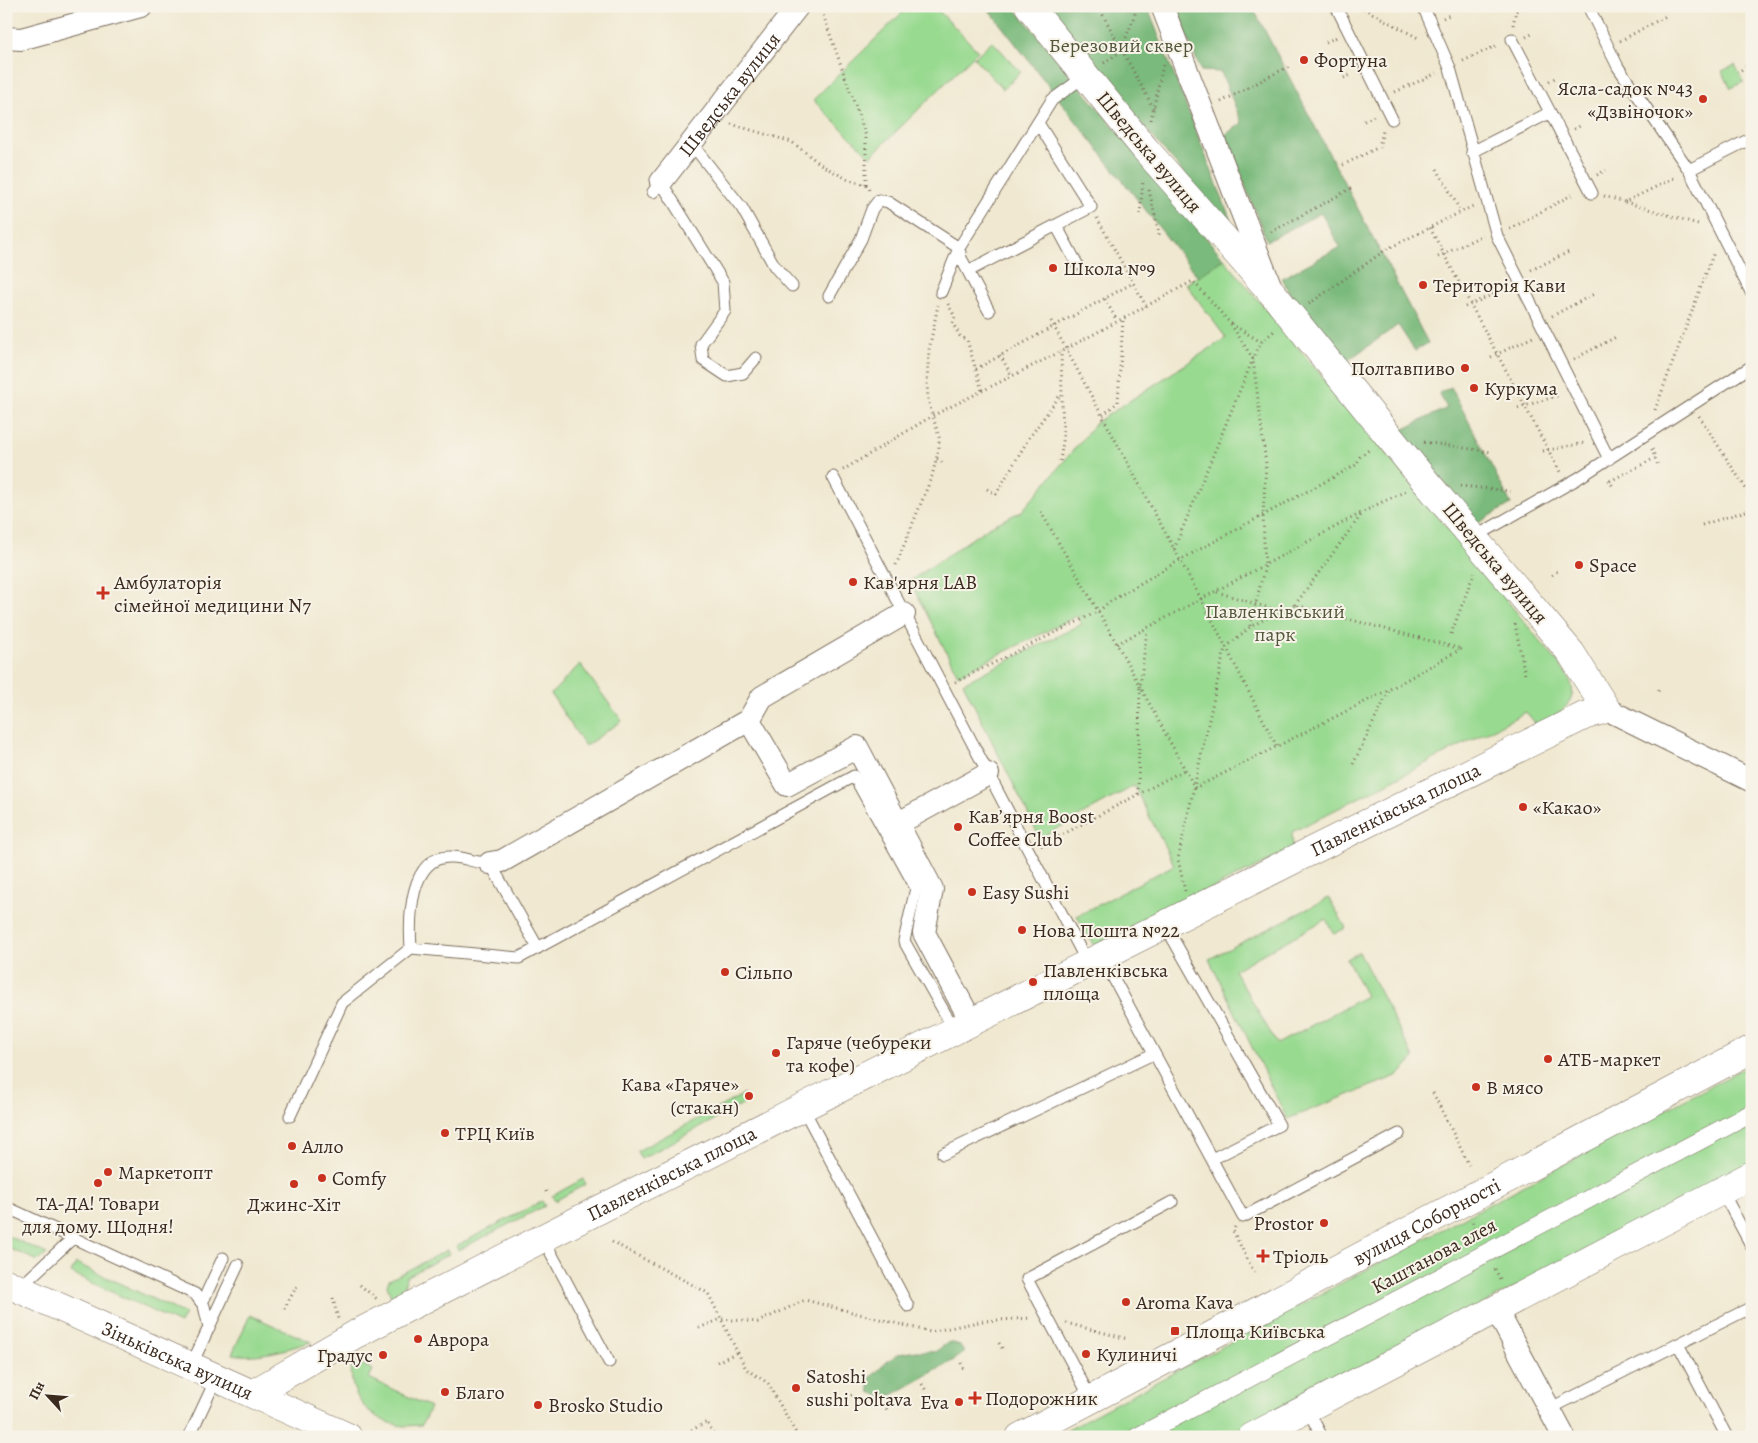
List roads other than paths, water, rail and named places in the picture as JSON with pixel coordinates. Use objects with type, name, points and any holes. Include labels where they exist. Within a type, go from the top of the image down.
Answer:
[{"type":"street","points":[[6,38],[21,39],[96,13],[141,6]]},
{"type":"street","name":"Шведська вулиця","points":[[657,187],[798,6]]},
{"type":"street","name":"Шведська вулиця","points":[[1029,6],[1151,156],[1274,295],[1387,435],[1571,653],[1606,709]]},
{"type":"street","name":"Шведська вулиця","points":[[1162,6],[1274,295]]},
{"type":"street","points":[[490,863],[502,860],[749,720],[762,697],[904,614]]},
{"type":"street","points":[[1606,709],[1752,781]]},
{"type":"street","name":"Павленківська площа","points":[[254,1393],[356,1334],[543,1238],[1584,716],[1606,709]]},
{"type":"street","points":[[749,720],[787,784],[857,747],[932,889],[924,933],[963,1027]]},
{"type":"street","points":[[897,824],[988,774]]},
{"type":"street","name":"вулиця Соборності","points":[[1020,1437],[1752,1049]]},
{"type":"street","name":"Каштанова алея","points":[[1137,1437],[1752,1113]]},
{"type":"street","points":[[1252,1437],[1752,1175]]},
{"type":"street","name":"Зіньківська вулиця","points":[[10,1290],[254,1393],[348,1437]]},
{"type":"street","points":[[1496,1308],[1564,1437]]},
{"type":"lane","points":[[1336,6],[1392,119]]},
{"type":"lane","points":[[1423,6],[1450,68],[1464,112],[1472,152],[1496,233],[1609,459]]},
{"type":"lane","points":[[1588,6],[1618,67],[1689,170],[1749,281],[1752,294]]},
{"type":"lane","points":[[1512,39],[1590,189]]},
{"type":"lane","points":[[941,292],[959,248],[1052,100],[1085,76]]},
{"type":"lane","points":[[1472,152],[1549,113]]},
{"type":"lane","points":[[968,271],[1091,207],[1038,123]]},
{"type":"lane","points":[[1689,170],[1752,138]]},
{"type":"lane","points":[[691,143],[742,208],[775,267],[792,286]]},
{"type":"lane","points":[[657,187],[723,282],[725,311],[700,344],[703,360],[727,376],[743,373],[756,358]]},
{"type":"lane","points":[[829,296],[860,238],[872,209],[879,200],[888,202],[959,248],[968,271],[989,311]]},
{"type":"lane","points":[[1056,225],[1077,264]]},
{"type":"lane","points":[[1478,544],[1752,366]]},
{"type":"lane","points":[[832,477],[1029,852],[1153,1054],[1243,1217],[1399,1134]]},
{"type":"lane","points":[[290,1116],[342,1004],[411,948],[519,958],[854,776],[916,888],[904,941],[963,1027]]},
{"type":"lane","points":[[411,948],[410,906],[417,883],[429,866],[443,858],[452,857],[490,863],[538,948]]},
{"type":"lane","points":[[1165,925],[1279,1125],[1212,1160]]},
{"type":"lane","points":[[943,1154],[1153,1054]]},
{"type":"lane","points":[[802,1108],[908,1306]]},
{"type":"lane","points":[[1722,1190],[1752,1247]]},
{"type":"lane","points":[[1091,1399],[1027,1279],[1172,1202]]},
{"type":"lane","points":[[6,1207],[195,1294],[202,1303],[210,1327]]},
{"type":"lane","points":[[10,1290],[73,1238]]},
{"type":"lane","points":[[543,1238],[609,1362]]},
{"type":"lane","points":[[202,1303],[224,1258]]},
{"type":"lane","points":[[191,1366],[238,1265]]},
{"type":"lane","points":[[1549,1409],[1752,1307]]},
{"type":"lane","points":[[1678,1344],[1727,1437]]},
{"type":"lane","points":[[188,1437],[217,1377]]},
{"type":"lane","points":[[1307,1408],[1322,1437]]},
{"type":"place","name":"Фортуна","points":[[1304,60]]},
{"type":"place","name":"Ясла-садок №43 «Дзвіночок»","points":[[1703,99]]},
{"type":"place","name":"Школа №9","points":[[1053,268]]},
{"type":"place","name":"Територія Кави","points":[[1423,285]]},
{"type":"place","name":"Полтавпиво","points":[[1465,368]]},
{"type":"place","name":"Куркума","points":[[1474,388]]},
{"type":"place","name":"Space","points":[[1579,565]]},
{"type":"place","name":"Кав'ярня LAB","points":[[853,582]]},
{"type":"place","name":"Амбулаторія сімейної медицини N7","points":[[103,593]]},
{"type":"place","name":"«Какао»","points":[[1523,807]]},
{"type":"place","name":"Кав’ярня Boost Coffee Club","points":[[958,827]]},
{"type":"place","name":"Easy Sushi","points":[[972,892]]},
{"type":"place","name":"Нова Пошта №22","points":[[1022,930]]},
{"type":"place","name":"Сільпо","points":[[725,972]]},
{"type":"place","name":"Павленківська площа","points":[[1033,982]]},
{"type":"place","name":"Гаряче (чебуреки та кофе)","points":[[776,1053]]},
{"type":"place","name":"АТБ-маркет","points":[[1548,1059]]},
{"type":"place","name":"В мясо","points":[[1476,1087]]},
{"type":"place","name":"Кава «Гаряче» (стакан)","points":[[749,1096]]},
{"type":"place","name":"ТРЦ Київ","points":[[445,1133]]},
{"type":"place","name":"Алло","points":[[292,1146]]},
{"type":"place","name":"Маркетопт","points":[[108,1172]]},
{"type":"place","name":"Comfy","points":[[322,1178]]},
{"type":"place","name":"ТА-ДА! Товари для дому. Щодня!","points":[[98,1183]]},
{"type":"place","name":"Джинс-Хіт","points":[[294,1184]]},
{"type":"place","name":"Prostor","points":[[1324,1223]]},
{"type":"place","name":"Тріоль","points":[[1263,1256]]},
{"type":"place","name":"Aroma Kava","points":[[1126,1302]]},
{"type":"place","name":"Площа Київська","points":[[1175,1331]]},
{"type":"place","name":"Аврора","points":[[418,1339]]},
{"type":"place","name":"Кулиничі","points":[[1086,1354]]},
{"type":"place","name":"Градус","points":[[383,1355]]},
{"type":"place","name":"Satoshi sushi poltava","points":[[796,1388]]},
{"type":"place","name":"Благо","points":[[445,1392]]},
{"type":"place","name":"Подорожник","points":[[975,1398]]},
{"type":"place","name":"Eva","points":[[959,1402]]},
{"type":"place","name":"Brosko Studio","points":[[538,1405]]},
{"type":"park label","name":"Березовий сквер","points":[[1121,45]]},
{"type":"park label","name":"Павленківський парк","points":[[1275,622]]}]
